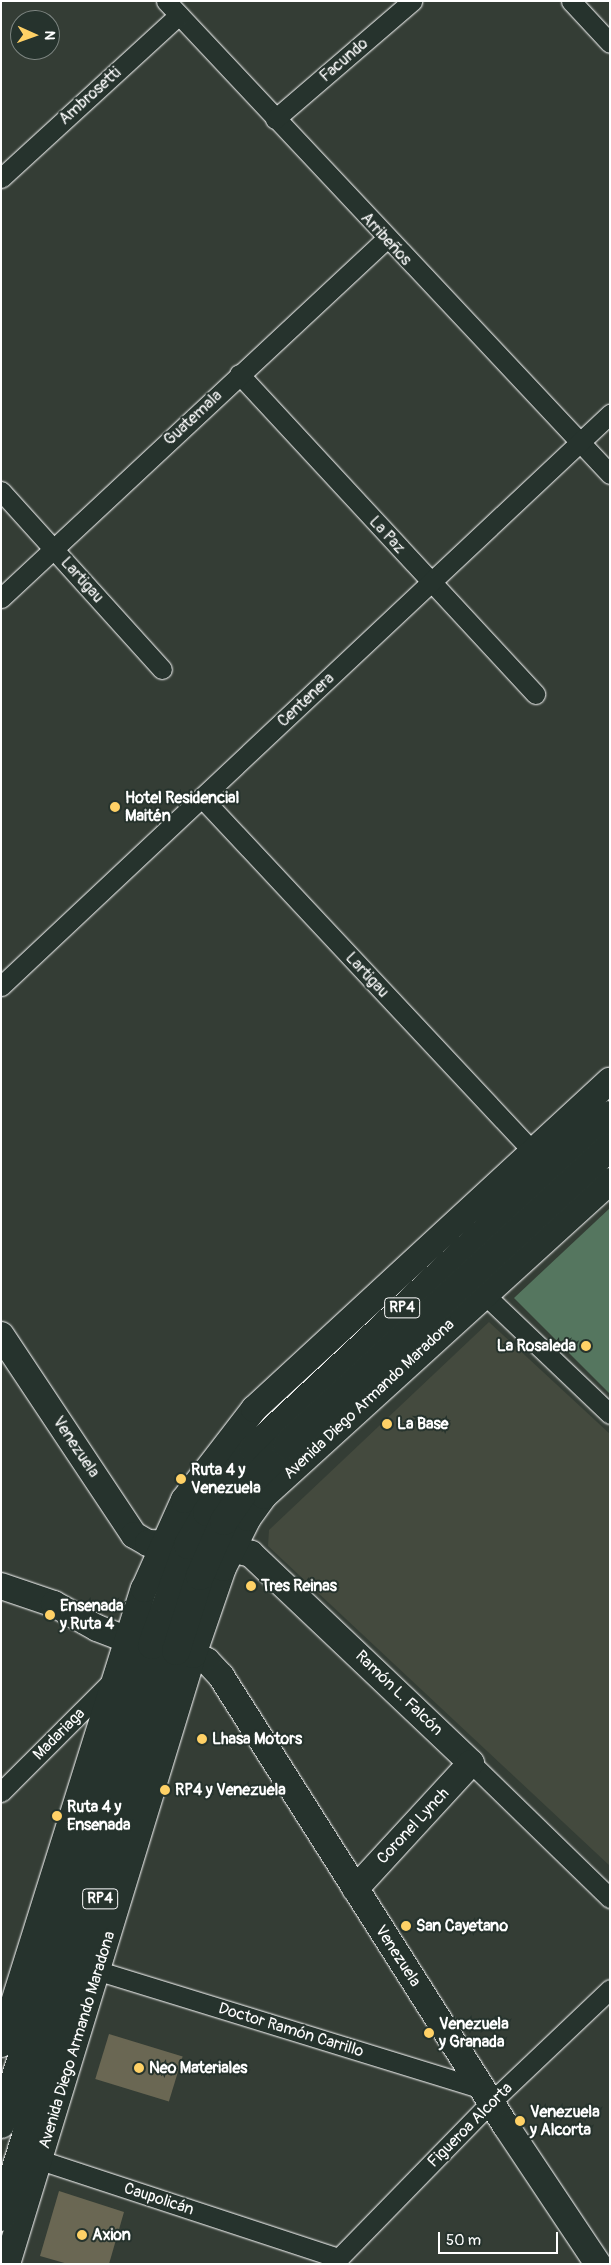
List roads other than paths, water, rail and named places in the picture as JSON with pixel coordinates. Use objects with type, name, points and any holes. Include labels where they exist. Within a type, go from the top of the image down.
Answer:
[{"type":"main road","name":"Avenida Diego Armando Maradona","points":[[211,1546],[230,1477],[253,1449],[610,1115]]},
{"type":"main road","name":"Avenida Diego Armando Maradona","points":[[2,2116],[162,1648],[211,1546],[251,1482],[610,1147]]},
{"type":"main road","name":"Avenida Diego Armando Maradona","points":[[1,2217],[32,2154],[162,1648]]},
{"type":"street","name":"Arribeños","points":[[166,1],[386,239],[610,474]]},
{"type":"street","name":"Facundo","points":[[276,119],[412,1]]},
{"type":"street","points":[[571,1],[610,43]]},
{"type":"street","name":"Ambrosetti","points":[[5,168],[179,15]]},
{"type":"street","name":"Guatemala","points":[[1,598],[239,374],[386,239]]},
{"type":"street","name":"La Paz","points":[[239,374],[535,694]]},
{"type":"street","name":"Centenera","points":[[1,986],[610,414]]},
{"type":"street","name":"Lartigau","points":[[1,491],[162,669]]},
{"type":"street","name":"Lartigau","points":[[202,798],[532,1152]]},
{"type":"street","name":"Avenida Diego Armando Maradona","points":[[7,2264],[32,2154],[99,1971],[162,1648],[161,1544],[197,1480],[254,1409],[610,1081]]},
{"type":"street","name":"Avenida Diego Armando Maradona","points":[[1,2044],[116,1676],[162,1648],[211,1546],[484,1294],[610,1181]]},
{"type":"street","points":[[484,1294],[610,1414]]},
{"type":"street","name":"Venezuela","points":[[1,1335],[134,1535],[161,1544]]},
{"type":"street","name":"Ramón L. Falcón","points":[[161,1544],[211,1546],[251,1554],[267,1565],[610,1898]]},
{"type":"street","name":"Venezuela","points":[[1,1586],[54,1604],[97,1628],[207,1661],[221,1676],[487,2095],[598,2264]]},
{"type":"street","name":"Madariaga","points":[[1,1792],[116,1676]]},
{"type":"street","name":"Coronel Lynch","points":[[355,1889],[471,1763]]},
{"type":"street","name":"Doctor Ramón Carrillo","points":[[99,1971],[487,2095]]},
{"type":"street","name":"Figueroa Alcorta","points":[[336,2261],[487,2095],[610,1988]]},
{"type":"street","points":[[2,2116],[32,2154]]},
{"type":"street","name":"Caupolicán","points":[[32,2154],[336,2261]]},
{"type":"place","name":"Hotel Residencial Maitén","points":[[115,807]]},
{"type":"place","name":"La Rosaleda","points":[[586,1346]]},
{"type":"place","name":"La Base","points":[[387,1424]]},
{"type":"place","name":"Ruta 4 y Venezuela","points":[[181,1479]]},
{"type":"place","name":"Tres Reinas","points":[[251,1586]]},
{"type":"place","name":"Ensenada y Ruta 4","points":[[50,1615]]},
{"type":"place","name":"Lhasa Motors","points":[[202,1739]]},
{"type":"place","name":"RP4 y Venezuela","points":[[165,1790]]},
{"type":"place","name":"Ruta 4 y Ensenada","points":[[57,1816]]},
{"type":"place","name":"San Cayetano","points":[[406,1926]]},
{"type":"place","name":"Venezuela y Granada","points":[[429,2033]]},
{"type":"place","name":"Neo Materiales","points":[[139,2068]]},
{"type":"place","name":"Venezuela y Alcorta","points":[[520,2121]]},
{"type":"place","name":"Axion","points":[[82,2235]]}]
